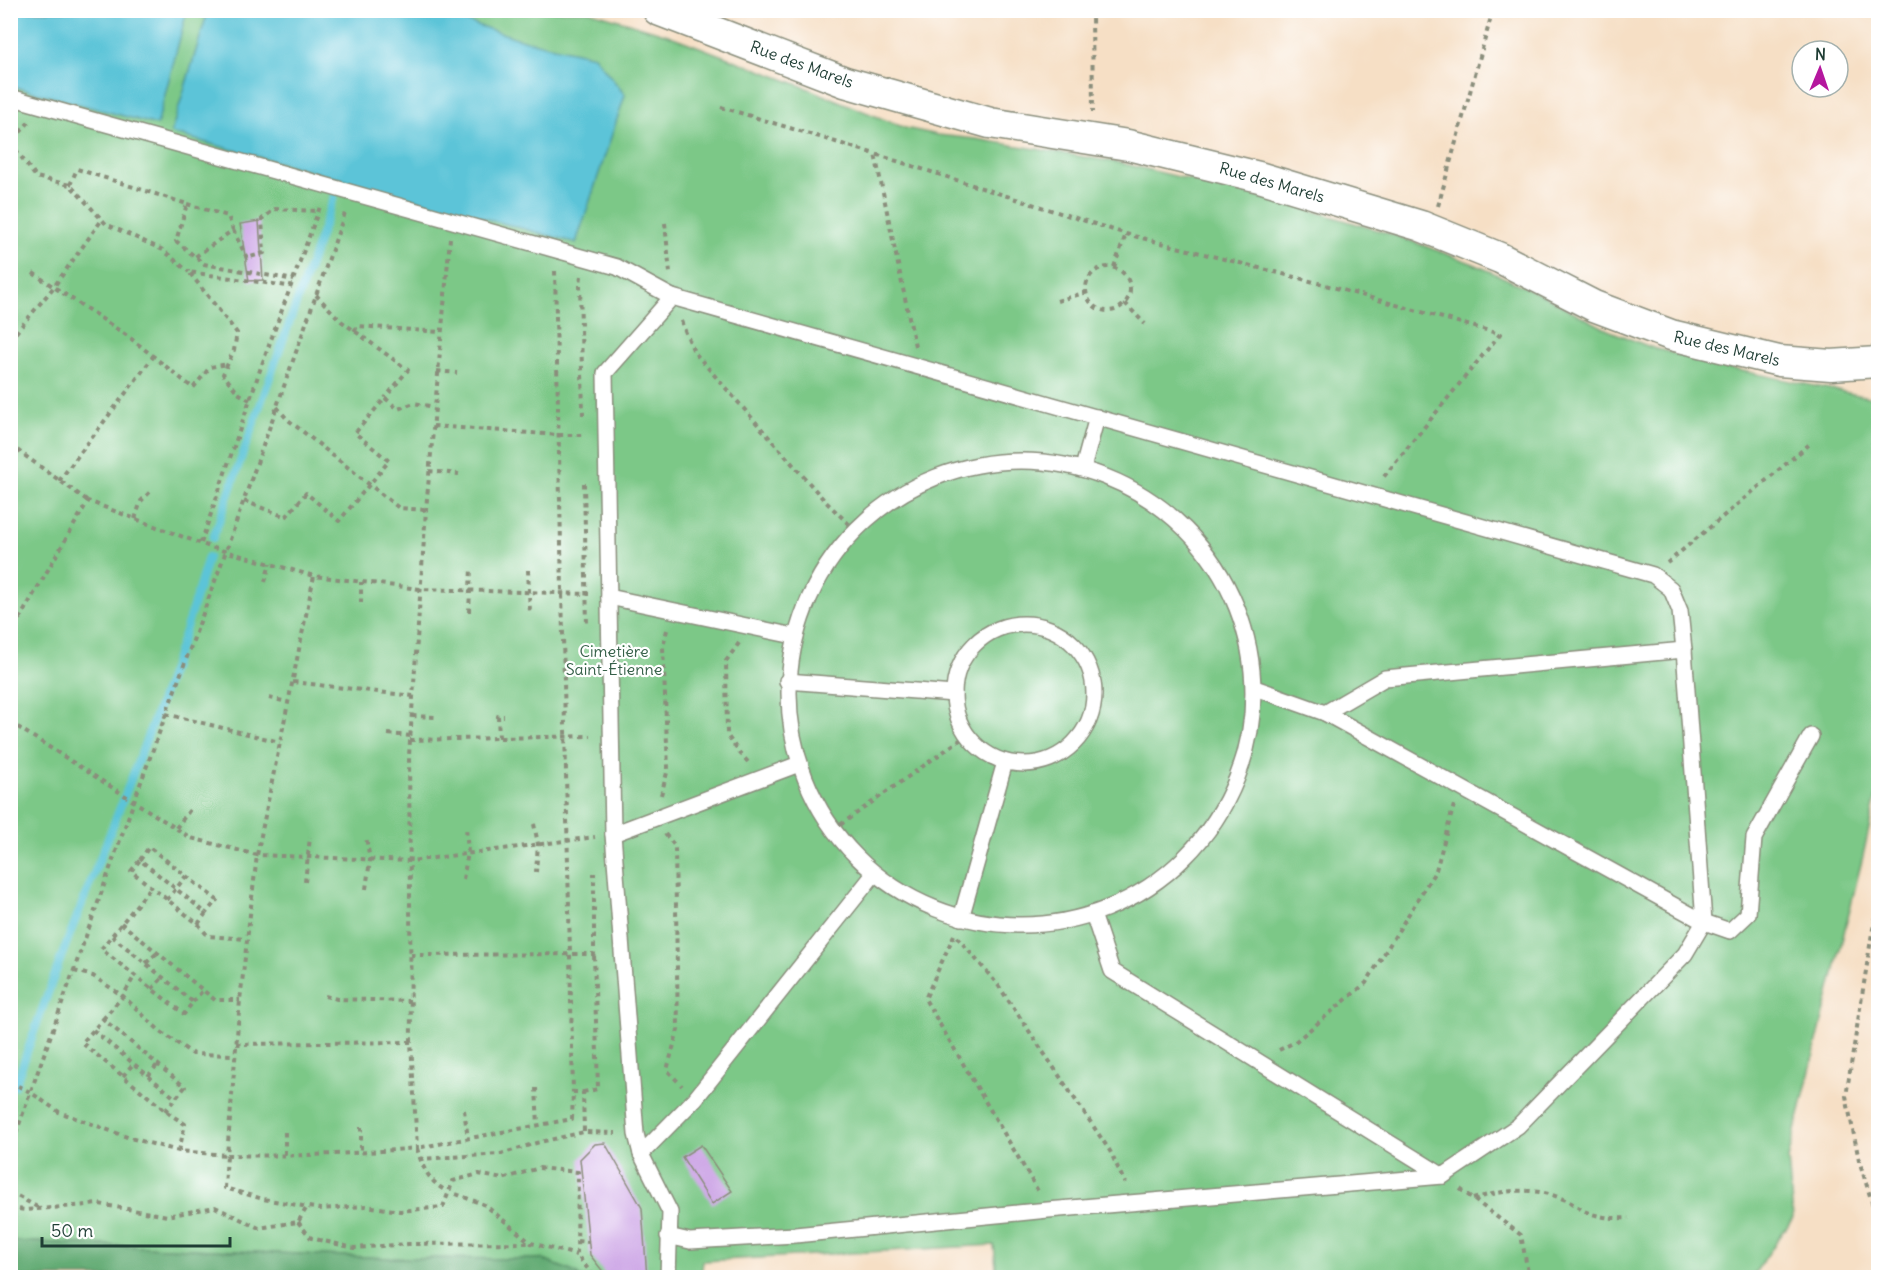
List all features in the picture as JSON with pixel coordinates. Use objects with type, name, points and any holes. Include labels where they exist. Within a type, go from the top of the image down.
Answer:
[{"type":"street","name":"Rue des Marels","points":[[658,10],[844,82],[990,123],[1128,145],[1259,177],[1428,228],[1500,258],[1594,306],[1671,335],[1779,361],[1831,365],[1878,362]]},
{"type":"lane","points":[[10,97],[617,267],[672,297],[1653,575],[1671,589],[1680,611],[1684,650],[1704,922],[1685,954],[1518,1126],[1443,1176],[1048,1210],[795,1235],[690,1241],[668,1236]]},
{"type":"lane","points":[[668,1278],[670,1212],[641,1154],[636,1134],[613,834],[605,373],[672,297]]},
{"type":"lane","points":[[1083,468],[1097,417]]},
{"type":"lane","points":[[1009,460],[1083,468],[1151,499],[1205,549],[1241,614],[1255,688],[1245,761],[1211,828],[1159,880],[1093,914],[1028,926],[961,918],[915,900],[874,874],[833,830],[799,764],[789,716],[787,681],[794,636],[823,568],[872,513],[937,475],[1009,460]]},
{"type":"lane","points":[[609,597],[794,636]]},
{"type":"lane","points":[[1031,624],[1050,628],[1067,638],[1081,652],[1090,669],[1095,688],[1094,707],[1088,726],[1076,742],[1061,754],[1044,762],[1024,764],[1005,762],[984,751],[967,735],[955,709],[954,694],[956,674],[964,657],[977,642],[993,631],[1011,625],[1031,624]]},
{"type":"lane","points":[[1325,713],[1384,678],[1684,650]]},
{"type":"lane","points":[[787,681],[954,694]]},
{"type":"lane","points":[[1255,688],[1325,713],[1704,922],[1730,931],[1748,914],[1754,838],[1811,736]]},
{"type":"lane","points":[[961,918],[1005,762]]},
{"type":"lane","points":[[613,834],[799,764]]},
{"type":"lane","points":[[641,1154],[695,1099],[874,874]]},
{"type":"lane","points":[[1093,914],[1112,971],[1443,1176]]},
{"type":"path","points":[[1092,10],[1093,140]]},
{"type":"path","points":[[1428,228],[1440,201],[1493,10]]},
{"type":"path","points":[[42,105],[11,144],[36,177],[70,185],[101,221],[163,250],[189,272],[237,333],[234,350],[223,374],[238,393],[250,400]]},
{"type":"path","points":[[721,107],[1126,234],[1318,283],[1500,334],[1369,495]]},
{"type":"path","points":[[875,154],[920,367]]},
{"type":"path","points":[[70,185],[77,169],[228,216],[247,258],[264,253],[262,219],[274,209],[318,211]]},
{"type":"path","points":[[201,543],[328,186]]},
{"type":"path","points":[[10,1150],[244,501],[352,192]]},
{"type":"path","points":[[187,204],[176,242],[204,264],[293,283]]},
{"type":"path","points":[[443,1189],[433,1182],[419,1159],[417,1148],[410,1001],[411,738],[434,407],[452,220]]},
{"type":"path","points":[[10,340],[53,288],[101,221]]},
{"type":"path","points":[[665,223],[672,297],[694,352],[825,501],[856,531]]},
{"type":"path","points":[[195,257],[233,231]]},
{"type":"path","points":[[1114,267],[1126,234]]},
{"type":"path","points":[[10,1083],[30,1092],[59,1112],[130,1138],[180,1151],[227,1155],[285,1157],[417,1148],[572,1119],[555,249]]},
{"type":"path","points":[[584,446],[580,284],[585,258]]},
{"type":"path","points":[[1114,267],[1126,275],[1129,282],[1129,296],[1125,303],[1106,311],[1093,304],[1087,292],[1087,285],[1094,272],[1100,268],[1114,267]]},
{"type":"path","points":[[189,272],[287,286],[293,283]]},
{"type":"path","points":[[33,273],[129,337],[193,388],[210,367],[228,364]]},
{"type":"path","points":[[1057,301],[1087,292]]},
{"type":"path","points":[[244,501],[286,517],[306,493],[339,521],[389,461],[356,433],[408,370],[341,321],[316,295]]},
{"type":"path","points":[[1125,303],[1145,324]]},
{"type":"path","points":[[354,331],[358,326],[440,332]]},
{"type":"path","points":[[59,481],[153,357]]},
{"type":"path","points":[[437,371],[457,373]]},
{"type":"path","points":[[385,398],[398,409],[414,403],[434,407]]},
{"type":"path","points":[[277,407],[286,419],[399,508],[426,510]]},
{"type":"path","points":[[10,421],[16,415]]},
{"type":"path","points":[[433,426],[584,435]]},
{"type":"path","points":[[1653,575],[1811,443]]},
{"type":"path","points":[[10,445],[88,501],[201,543],[314,576],[420,589],[586,593],[609,597]]},
{"type":"path","points":[[429,471],[459,474]]},
{"type":"path","points":[[584,480],[586,593]]},
{"type":"path","points":[[135,519],[141,501],[150,492]]},
{"type":"path","points":[[10,635],[88,501]]},
{"type":"path","points":[[265,582],[270,563]]},
{"type":"path","points":[[469,612],[471,568]]},
{"type":"path","points":[[528,570],[530,613]]},
{"type":"path","points":[[314,576],[257,855],[240,1000],[225,1188],[263,1199],[320,1209],[366,1206],[400,1211],[443,1207],[453,1181],[479,1174],[502,1179],[538,1168],[578,1172],[577,1255]]},
{"type":"path","points":[[361,603],[362,582]]},
{"type":"path","points":[[671,610],[663,647],[668,770],[654,819],[675,846],[678,1030],[667,1071],[695,1099]]},
{"type":"path","points":[[751,627],[726,661],[727,735],[738,751],[763,777]]},
{"type":"path","points":[[292,682],[413,696]]},
{"type":"path","points":[[269,698],[288,702]]},
{"type":"path","points":[[166,714],[280,742]]},
{"type":"path","points":[[412,716],[436,717]]},
{"type":"path","points":[[499,738],[498,716],[504,716]]},
{"type":"path","points":[[10,722],[191,838],[257,855],[411,861],[613,834]]},
{"type":"path","points":[[388,734],[411,738],[591,736]]},
{"type":"path","points":[[833,830],[967,735]]},
{"type":"path","points":[[1256,1060],[1295,1042],[1366,983],[1436,870],[1459,787]]},
{"type":"path","points":[[176,828],[192,807]]},
{"type":"path","points":[[534,824],[538,844],[536,872]]},
{"type":"path","points":[[464,879],[468,853],[466,827]]},
{"type":"path","points":[[305,882],[310,837]]},
{"type":"path","points":[[366,837],[370,860],[366,889]]},
{"type":"path","points":[[594,837],[594,849]]},
{"type":"path","points":[[198,924],[217,900],[149,847],[131,871],[198,924],[208,936],[246,939]]},
{"type":"path","points":[[140,860],[206,914]]},
{"type":"path","points":[[573,1092],[598,1089],[594,872]]},
{"type":"path","points":[[167,900],[186,876]]},
{"type":"path","points":[[151,887],[101,949],[184,1014],[203,990]]},
{"type":"path","points":[[1878,909],[1872,933],[1846,1096],[1859,1160],[1878,1222]]},
{"type":"path","points":[[961,918],[925,999],[1048,1210]]},
{"type":"path","points":[[121,923],[215,1000],[240,1000]]},
{"type":"path","points":[[954,934],[998,985],[1110,1150],[1134,1203]]},
{"type":"path","points":[[112,936],[193,1002]]},
{"type":"path","points":[[146,963],[157,953]]},
{"type":"path","points":[[411,955],[594,954]]},
{"type":"path","points":[[74,970],[93,976],[123,996],[161,1032],[193,1054],[235,1055]]},
{"type":"path","points":[[135,975],[123,996],[82,1042],[185,1124],[180,1151]]},
{"type":"path","points":[[152,989],[163,977]]},
{"type":"path","points":[[325,996],[338,999],[410,1001]]},
{"type":"path","points":[[103,1020],[185,1087],[165,1110]]},
{"type":"path","points":[[93,1030],[175,1098]]},
{"type":"path","points":[[236,1044],[411,1042]]},
{"type":"path","points":[[123,1076],[134,1064]]},
{"type":"path","points":[[148,1076],[158,1064]]},
{"type":"path","points":[[536,1088],[538,1125]]},
{"type":"path","points":[[583,1092],[584,1132]]},
{"type":"path","points":[[464,1110],[468,1138]]},
{"type":"path","points":[[361,1127],[361,1153]]},
{"type":"path","points":[[285,1132],[285,1157]]},
{"type":"path","points":[[419,1159],[501,1154],[584,1132],[636,1134]]},
{"type":"path","points":[[1443,1176],[1521,1234],[1529,1278]]},
{"type":"path","points":[[1473,1199],[1502,1191],[1542,1192],[1564,1199],[1586,1212],[1613,1219],[1629,1218]]},
{"type":"path","points":[[10,1192],[41,1209]]},
{"type":"path","points":[[456,1194],[485,1205],[531,1243]]},
{"type":"path","points":[[10,1208],[26,1210],[99,1204],[167,1216],[215,1207],[259,1228],[298,1222]]},
{"type":"path","points":[[298,1222],[307,1207]]},
{"type":"path","points":[[298,1222],[311,1238],[354,1248],[408,1244],[531,1243],[577,1255],[595,1278]]},
{"type":"path","points":[[577,1241],[589,1242]]},
{"type":"green space","name":"Cimetière Saint-Étienne","points":[[11,11],[589,11],[668,35],[905,128],[1121,163],[1290,204],[1397,236],[1474,264],[1540,294],[1608,330],[1650,347],[1728,368],[1878,399],[1878,787],[1788,1159],[1793,1218],[1752,1277],[1081,1278],[1081,1276],[997,1278],[994,1245],[703,1261],[701,1277],[580,1278],[576,1273],[541,1259],[388,1258],[11,1241]]},
{"type":"green space","points":[[11,1241],[388,1258],[541,1259],[576,1273],[580,1277],[11,1277]]},
{"type":"water","points":[[10,11],[187,11],[157,125],[11,86]]},
{"type":"water","points":[[208,11],[434,11],[523,40],[594,56],[625,95],[576,243],[171,133]]},
{"type":"building","points":[[259,221],[263,280],[249,281],[240,224]]},
{"type":"building","points":[[605,1143],[642,1208],[647,1278],[608,1278],[590,1255],[580,1159],[595,1144]]},
{"type":"building","points":[[701,1145],[732,1191],[712,1204],[682,1157]]},
{"type":"waterway","points":[[213,538],[334,197]]},
{"type":"waterway","points":[[15,1086],[179,650],[208,557]]}]
